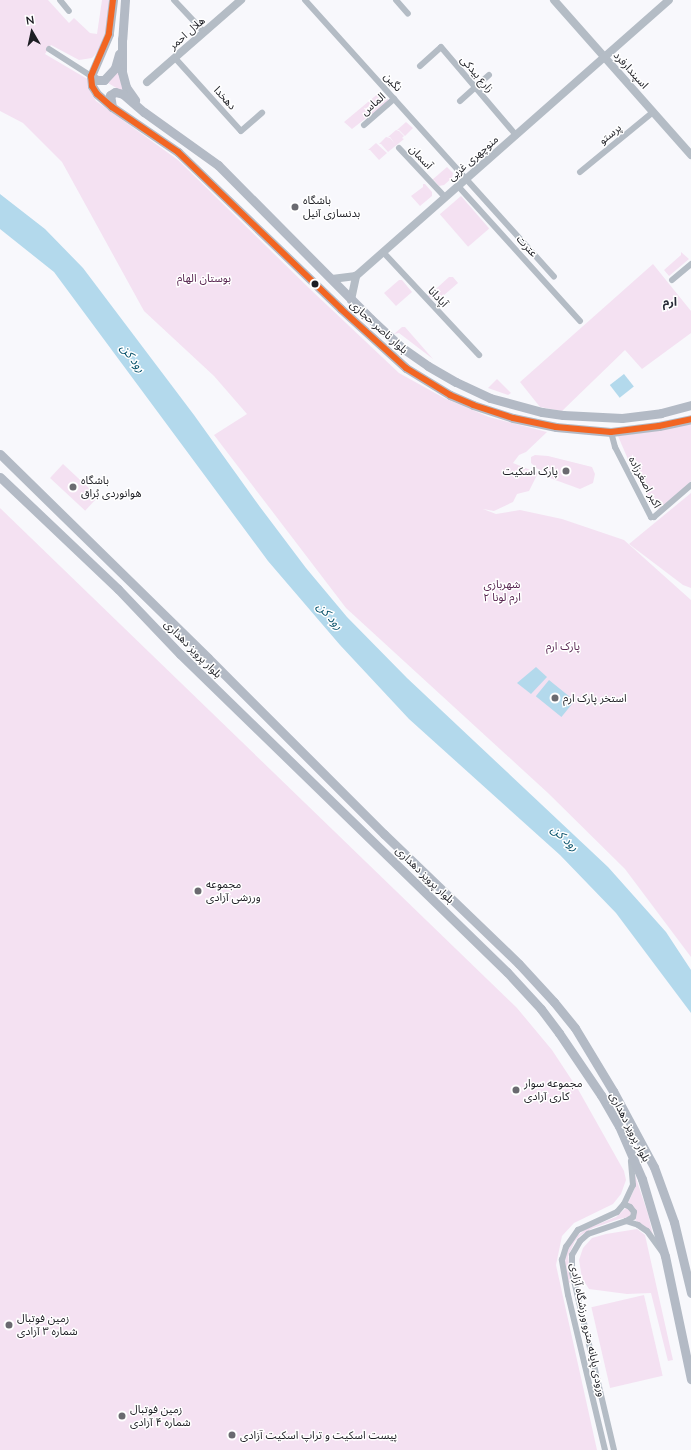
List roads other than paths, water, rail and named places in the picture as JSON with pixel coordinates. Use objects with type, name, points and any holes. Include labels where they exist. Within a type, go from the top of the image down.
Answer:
[{"type":"main road","points":[[113,0],[109,34],[91,76],[97,80],[104,80],[108,76],[117,62],[122,39]]},
{"type":"main road","points":[[125,0],[122,39],[122,72],[126,87],[144,112]]},
{"type":"main road","name":"بلوار ناصر حجازی","points":[[91,76],[92,86],[97,94],[112,107],[178,152],[341,309],[406,368],[450,395],[513,418],[556,427],[612,432],[659,426],[691,419]]},
{"type":"main road","points":[[112,107],[110,95],[115,92],[122,94],[144,112]]},
{"type":"main road","name":"بلوار ناصر حجازی","points":[[144,112],[218,165],[332,279],[351,300],[401,347],[428,366],[490,398],[542,412],[594,418],[622,418],[653,414],[691,405]]},
{"type":"main road","name":"بلوار پرویز دهداری","points":[[0,454],[208,658],[384,834],[520,964],[554,1002],[575,1028],[613,1091],[654,1167],[674,1222],[691,1293]]},
{"type":"main road","name":"بلوار پرویز دهداری","points":[[0,477],[112,584],[180,654],[507,972],[541,1009],[585,1070],[615,1120],[630,1150],[651,1206],[665,1256],[691,1379]]},
{"type":"street","points":[[60,0],[69,11]]},
{"type":"street","points":[[174,0],[204,32]]},
{"type":"street","name":"هلال احمر","points":[[147,82],[241,0]]},
{"type":"street","name":"نگین","points":[[305,0],[554,278]]},
{"type":"street","points":[[396,0],[408,14]]},
{"type":"street","name":"اسپندارفرد","points":[[554,0],[691,155]]},
{"type":"street","name":"منوچهری غربی","points":[[356,276],[669,0]]},
{"type":"street","name":"زارع بیدکی","points":[[420,66],[441,48],[474,88],[516,134]]},
{"type":"street","points":[[49,49],[91,76]]},
{"type":"street","name":"دهخدا","points":[[175,58],[241,131],[262,113]]},
{"type":"street","points":[[460,101],[489,75]]},
{"type":"street","name":"الماس","points":[[364,125],[394,99]]},
{"type":"street","name":"پرستو","points":[[580,172],[653,112]]},
{"type":"street","name":"آسمان","points":[[398,148],[445,197]]},
{"type":"street","name":"عترت","points":[[458,186],[580,321]]},
{"type":"street","name":"آپادانا","points":[[383,252],[479,355]]},
{"type":"street","points":[[672,280],[691,264]]},
{"type":"street","points":[[332,279],[356,276],[351,300]]},
{"type":"street","name":"اکبر اصغرزاده","points":[[612,432],[618,454],[651,517],[654,517],[691,485]]},
{"type":"street","points":[[614,1450],[571,1266],[572,1255],[580,1241],[588,1234],[632,1218],[634,1212],[630,1207],[624,1204],[632,1190],[633,1180],[630,1150]]},
{"type":"street","name":"ورودی پایانه مترو ورزشگاه آزادی","points":[[605,1450],[562,1266],[566,1247],[573,1236],[584,1226],[611,1215],[624,1204]]},
{"type":"street","points":[[626,1221],[638,1224],[647,1231],[665,1256]]},
{"type":"water","name":"رود کن","points":[[0,194],[45,229],[83,268],[194,415],[306,568],[347,617],[407,678],[608,867],[666,932],[691,970],[691,1013],[616,913],[560,855],[409,719],[340,645],[268,561],[54,272],[0,229]]},
{"type":"water","points":[[624,374],[634,387],[620,398],[610,385]]},
{"type":"water","points":[[536,667],[547,677],[531,694],[517,683]]},
{"type":"water","name":"استخر پارک ارم","points":[[549,680],[575,701],[561,717],[536,696]]},
{"type":"place","name":"باشگاه بدنسازی آنیل","points":[[295,207]]},
{"type":"place","name":"پارک اسکیت","points":[[566,471]]},
{"type":"place","name":"باشگاه هوانوردی بُراق","points":[[73,487]]},
{"type":"place","name":"استخر پارک ارم","points":[[555,698]]},
{"type":"place","name":"مجموعه ورزشی آزادی","points":[[198,891]]},
{"type":"place","name":"مجموعه سوار کاری آزادی","points":[[516,1090]]},
{"type":"place","name":"زمین فوتبال شماره ۳ آزادی","points":[[9,1325]]},
{"type":"place","name":"زمین فوتبال شماره ۴ آزادی","points":[[122,1416]]},
{"type":"place","name":"پیست اسکیت و تراپ اسکیت آزادی","points":[[232,1435]]},
{"type":"district","name":"ارم","points":[[670,302]]},
{"type":"park label","name":"بوستان الهام","points":[[204,278]]},
{"type":"park label","name":"شهربازی ارم لونا ۲","points":[[502,591]]},
{"type":"park label","name":"پارک ارم","points":[[563,646]]}]
